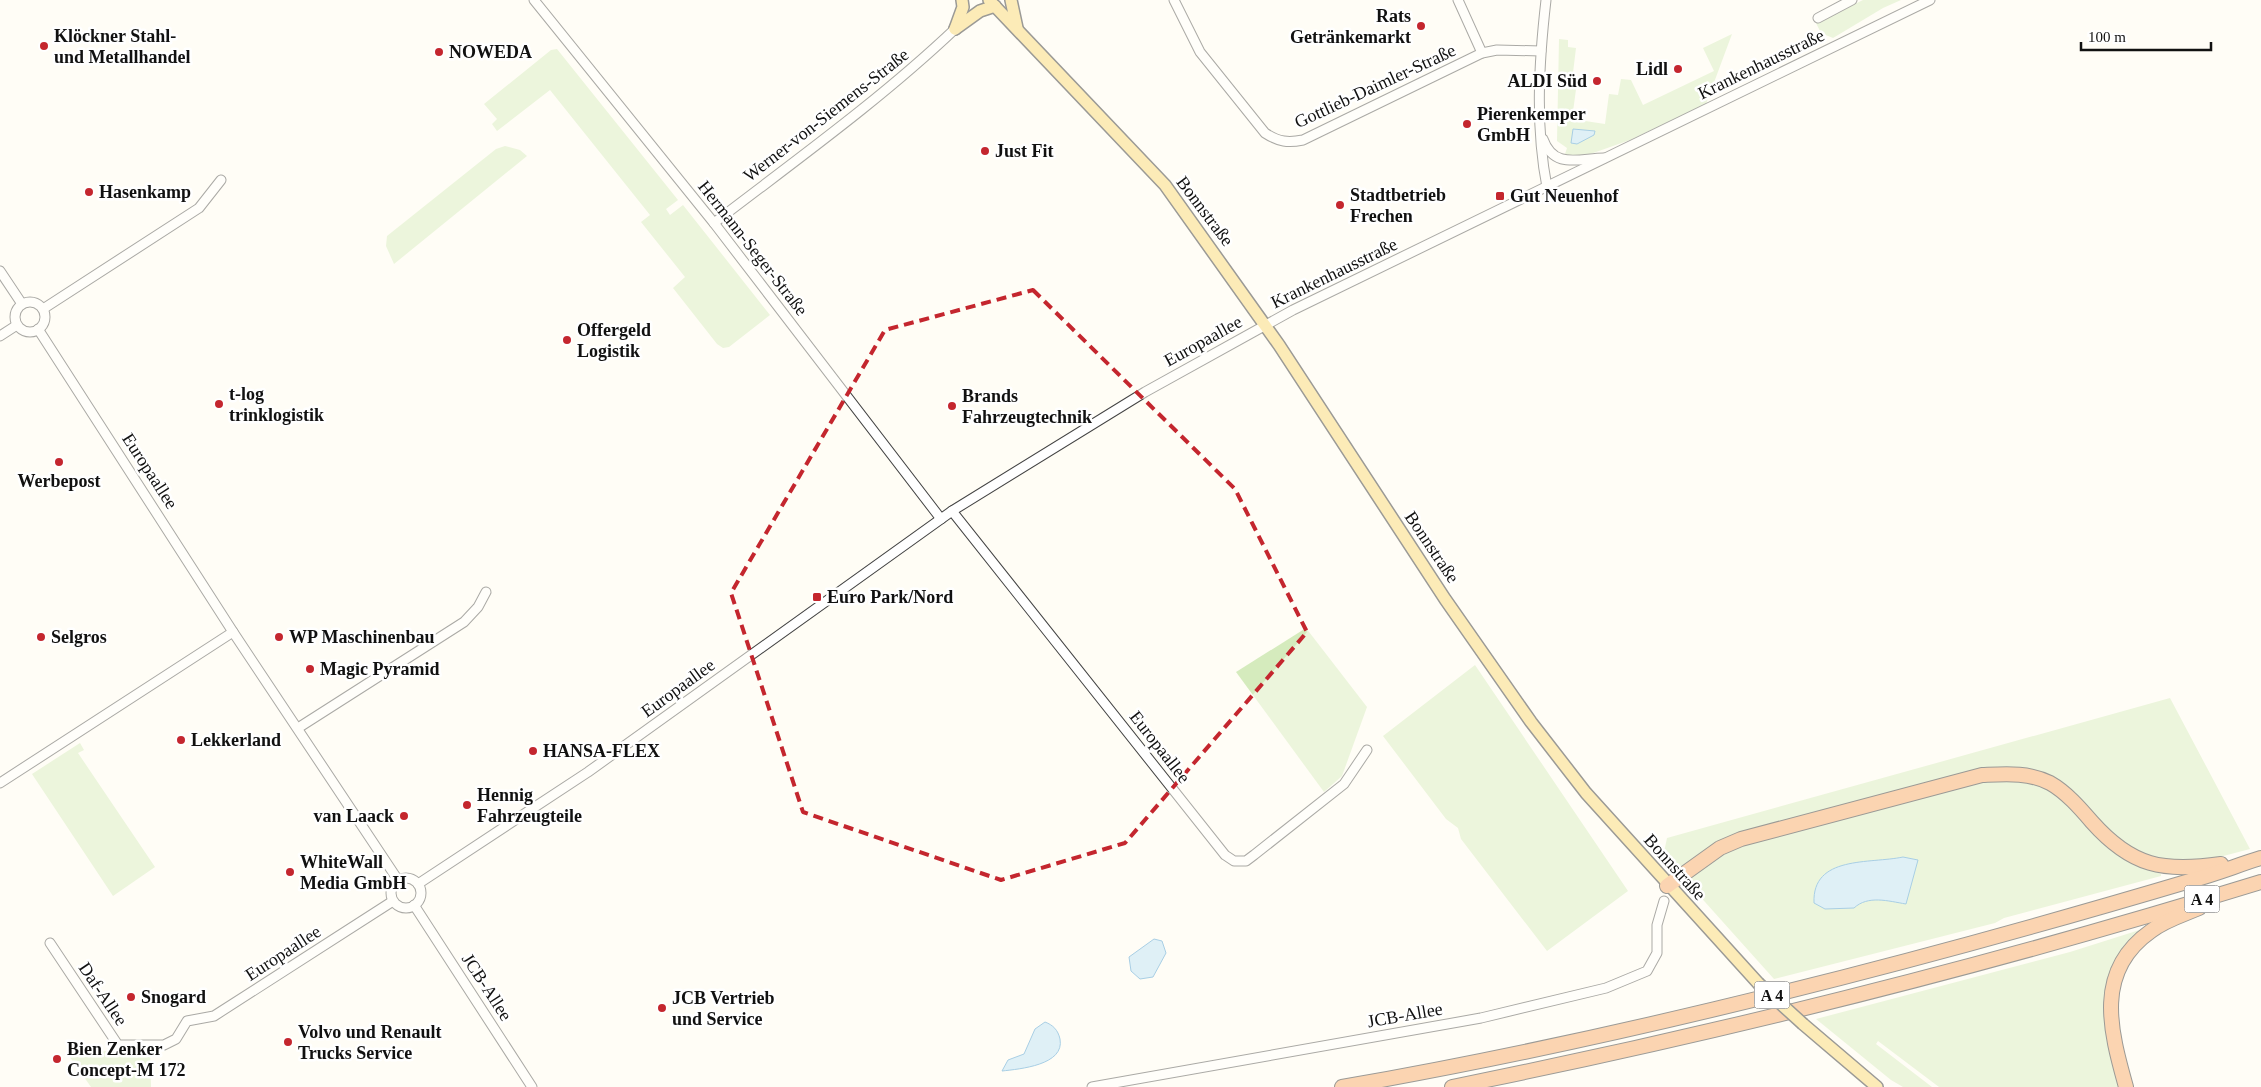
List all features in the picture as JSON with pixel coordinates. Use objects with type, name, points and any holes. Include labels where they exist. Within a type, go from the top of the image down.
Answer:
[{"type":"highway","points":[[1667,886],[1720,848],[1741,840],[1982,775],[2019,773],[2049,783],[2068,796],[2117,847],[2143,862],[2184,869],[2259,858]]},
{"type":"highway","name":"A 4","points":[[1342,1087],[1602,1034],[1831,980],[2007,934],[2196,880],[2259,858]]},
{"type":"highway","name":"A 4","points":[[1452,1087],[1709,1032],[1810,1007],[2013,954],[2261,882]]},
{"type":"highway","points":[[2126,1087],[2110,1017],[2113,986],[2125,958],[2143,937],[2163,923],[2241,888]]},
{"type":"main road","points":[[955,29],[963,7],[962,0]]},
{"type":"main road","points":[[1011,0],[1018,30]]},
{"type":"main road","points":[[955,29],[992,3]]},
{"type":"main road","name":"Bonnstraße","points":[[992,3],[1165,185],[1265,325],[1445,599],[1526,715],[1586,793],[1667,886],[1758,983],[1877,1087]]},
{"type":"street","name":"Hermann-Seger-Straße","points":[[534,0],[714,223],[941,519]]},
{"type":"street","name":"Gottlieb-Daimler-Straße","points":[[1174,0],[1200,52],[1213,71],[1265,133],[1276,140],[1290,143],[1303,140],[1482,53],[1497,50],[1541,51]]},
{"type":"street","name":"Gottlieb-Daimler-Straße","points":[[1458,0],[1482,53]]},
{"type":"street","points":[[1546,0],[1541,51],[1541,156],[1547,187]]},
{"type":"street","points":[[1818,18],[1852,0]]},
{"type":"street","name":"Krankenhausstraße","points":[[1265,325],[1930,0]]},
{"type":"street","name":"Werner-von-Siemens-Straße","points":[[714,223],[855,115],[925,57],[955,29]]},
{"type":"street","name":"Krankenhausstraße","points":[[1541,132],[1546,148],[1558,158],[1568,161],[1607,158]]},
{"type":"street","points":[[43,309],[199,208],[221,180]]},
{"type":"street","points":[[0,271],[22,304]]},
{"type":"street","points":[[32,302],[43,309],[45,320],[38,329],[27,332],[17,325],[15,314],[22,304],[32,302]]},
{"type":"street","points":[[0,336],[17,325]]},
{"type":"street","name":"Europaallee","points":[[418,884],[588,772],[952,511],[1145,392],[1265,325]]},
{"type":"street","name":"Europaallee","points":[[38,329],[233,632],[398,880]]},
{"type":"street","name":"Europaallee","points":[[952,511],[1225,855],[1234,861],[1246,861],[1344,784],[1367,750]]},
{"type":"street","points":[[298,728],[464,622],[478,607],[486,592]]},
{"type":"street","points":[[0,783],[233,632]]},
{"type":"street","points":[[409,878],[418,884],[420,898],[414,905],[402,908],[393,901],[392,887],[398,880],[409,878]]},
{"type":"street","name":"Europaallee","points":[[187,1021],[214,1016],[393,901]]},
{"type":"street","name":"JCB-Allee","points":[[1092,1087],[1481,1018],[1606,988],[1647,971],[1657,953],[1657,925],[1664,901]]},
{"type":"street","name":"JCB-Allee","points":[[414,905],[532,1087]]},
{"type":"street","name":"Daf-Allee","points":[[50,943],[118,1045],[164,1045],[176,1039],[187,1021]]},
{"type":"highlighted area","points":[[1033,290],[1235,489],[1307,632],[1125,843],[1001,880],[803,812],[731,593],[885,330]]},
{"type":"green space","points":[[1863,0],[1901,0],[1883,8],[1833,38],[1821,33],[1816,23]]},
{"type":"green space","points":[[1732,34],[1706,104],[1630,140],[1579,158],[1564,157],[1567,148],[1557,141],[1559,39],[1568,40],[1568,47],[1576,48],[1572,81],[1577,82],[1572,119],[1605,124],[1609,94],[1618,95],[1621,79],[1631,80],[1643,105],[1714,71],[1703,48]]},
{"type":"green space","points":[[557,49],[678,200],[666,209],[670,215],[683,205],[770,315],[729,347],[723,348],[717,344],[673,288],[685,277],[641,222],[650,215],[550,90],[497,131],[492,124],[497,119],[484,104],[551,50]]},
{"type":"green space","points":[[505,146],[520,150],[527,156],[394,264],[386,246],[387,236],[496,149]]},
{"type":"green space","points":[[1306,628],[1367,707],[1342,776],[1324,792],[1236,672]]},
{"type":"green space","points":[[1475,665],[1628,891],[1547,951],[1461,839],[1458,828],[1446,819],[1383,736]]},
{"type":"green space","points":[[2170,698],[2250,849],[2193,864],[2142,857],[2018,768],[1979,770],[1712,846],[1677,869],[1670,869],[1663,857],[1667,838]]},
{"type":"green space","points":[[80,743],[84,750],[78,753],[155,867],[113,896],[32,774]]},
{"type":"green space","points":[[1998,778],[2040,784],[2065,800],[2113,851],[2129,862],[2161,874],[2161,876],[2004,918],[1995,923],[1774,979],[1688,883],[1690,876],[1717,858],[1744,845]]},
{"type":"green space","points":[[2149,927],[2113,972],[2122,1087],[1939,1087],[1878,1041],[1876,1044],[1932,1087],[1903,1087],[1891,1080],[1816,1019],[2070,952]]},
{"type":"green space","points":[[150,1049],[151,1087],[91,1087],[67,1053]]},
{"type":"water","points":[[1573,129],[1595,131],[1594,135],[1577,144],[1571,143]]},
{"type":"water","points":[[1903,857],[1918,860],[1906,904],[1872,900],[1866,901],[1854,908],[1825,909],[1814,903],[1816,888],[1822,877],[1833,869],[1860,862]]},
{"type":"water","points":[[1154,939],[1162,941],[1166,953],[1153,977],[1140,979],[1131,971],[1129,957]]},
{"type":"water","points":[[1045,1022],[1055,1028],[1060,1039],[1060,1048],[1056,1055],[1049,1060],[1030,1067],[1002,1071],[1008,1060],[1024,1054],[1035,1029]]},
{"type":"place","name":"Rats Getränkemarkt","points":[[1421,26]]},
{"type":"place","name":"Klöckner Stahl- und Metallhandel","points":[[44,46]]},
{"type":"place","name":"NOWEDA","points":[[439,52]]},
{"type":"place","name":"Lidl","points":[[1678,69]]},
{"type":"place","name":"ALDI Süd","points":[[1597,81]]},
{"type":"place","name":"Pierenkemper GmbH","points":[[1467,124]]},
{"type":"place","name":"Just Fit","points":[[985,151]]},
{"type":"place","name":"Hasenkamp","points":[[89,192]]},
{"type":"place","name":"Gut Neuenhof","points":[[1500,196]]},
{"type":"place","name":"Stadtbetrieb Frechen","points":[[1340,205]]},
{"type":"place","name":"Offergeld Logistik","points":[[567,340]]},
{"type":"place","name":"t-log trinklogistik","points":[[219,404]]},
{"type":"place","name":"Brands Fahrzeugtechnik","points":[[952,406]]},
{"type":"place","name":"Werbepost","points":[[59,462]]},
{"type":"place","name":"Euro Park/Nord","points":[[817,597]]},
{"type":"place","name":"Selgros","points":[[41,637]]},
{"type":"place","name":"WP Maschinenbau","points":[[279,637]]},
{"type":"place","name":"Magic Pyramid","points":[[310,669]]},
{"type":"place","name":"Lekkerland","points":[[181,740]]},
{"type":"place","name":"HANSA-FLEX","points":[[533,751]]},
{"type":"place","name":"Hennig Fahrzeugteile","points":[[467,805]]},
{"type":"place","name":"van Laack","points":[[404,816]]},
{"type":"place","name":"WhiteWall Media GmbH","points":[[290,872]]},
{"type":"place","name":"Snogard","points":[[131,997]]},
{"type":"place","name":"JCB Vertrieb und Service","points":[[662,1008]]},
{"type":"place","name":"Volvo und Renault Trucks Service","points":[[288,1042]]},
{"type":"place","name":"Bien Zenker Concept-M 172","points":[[57,1059]]}]
